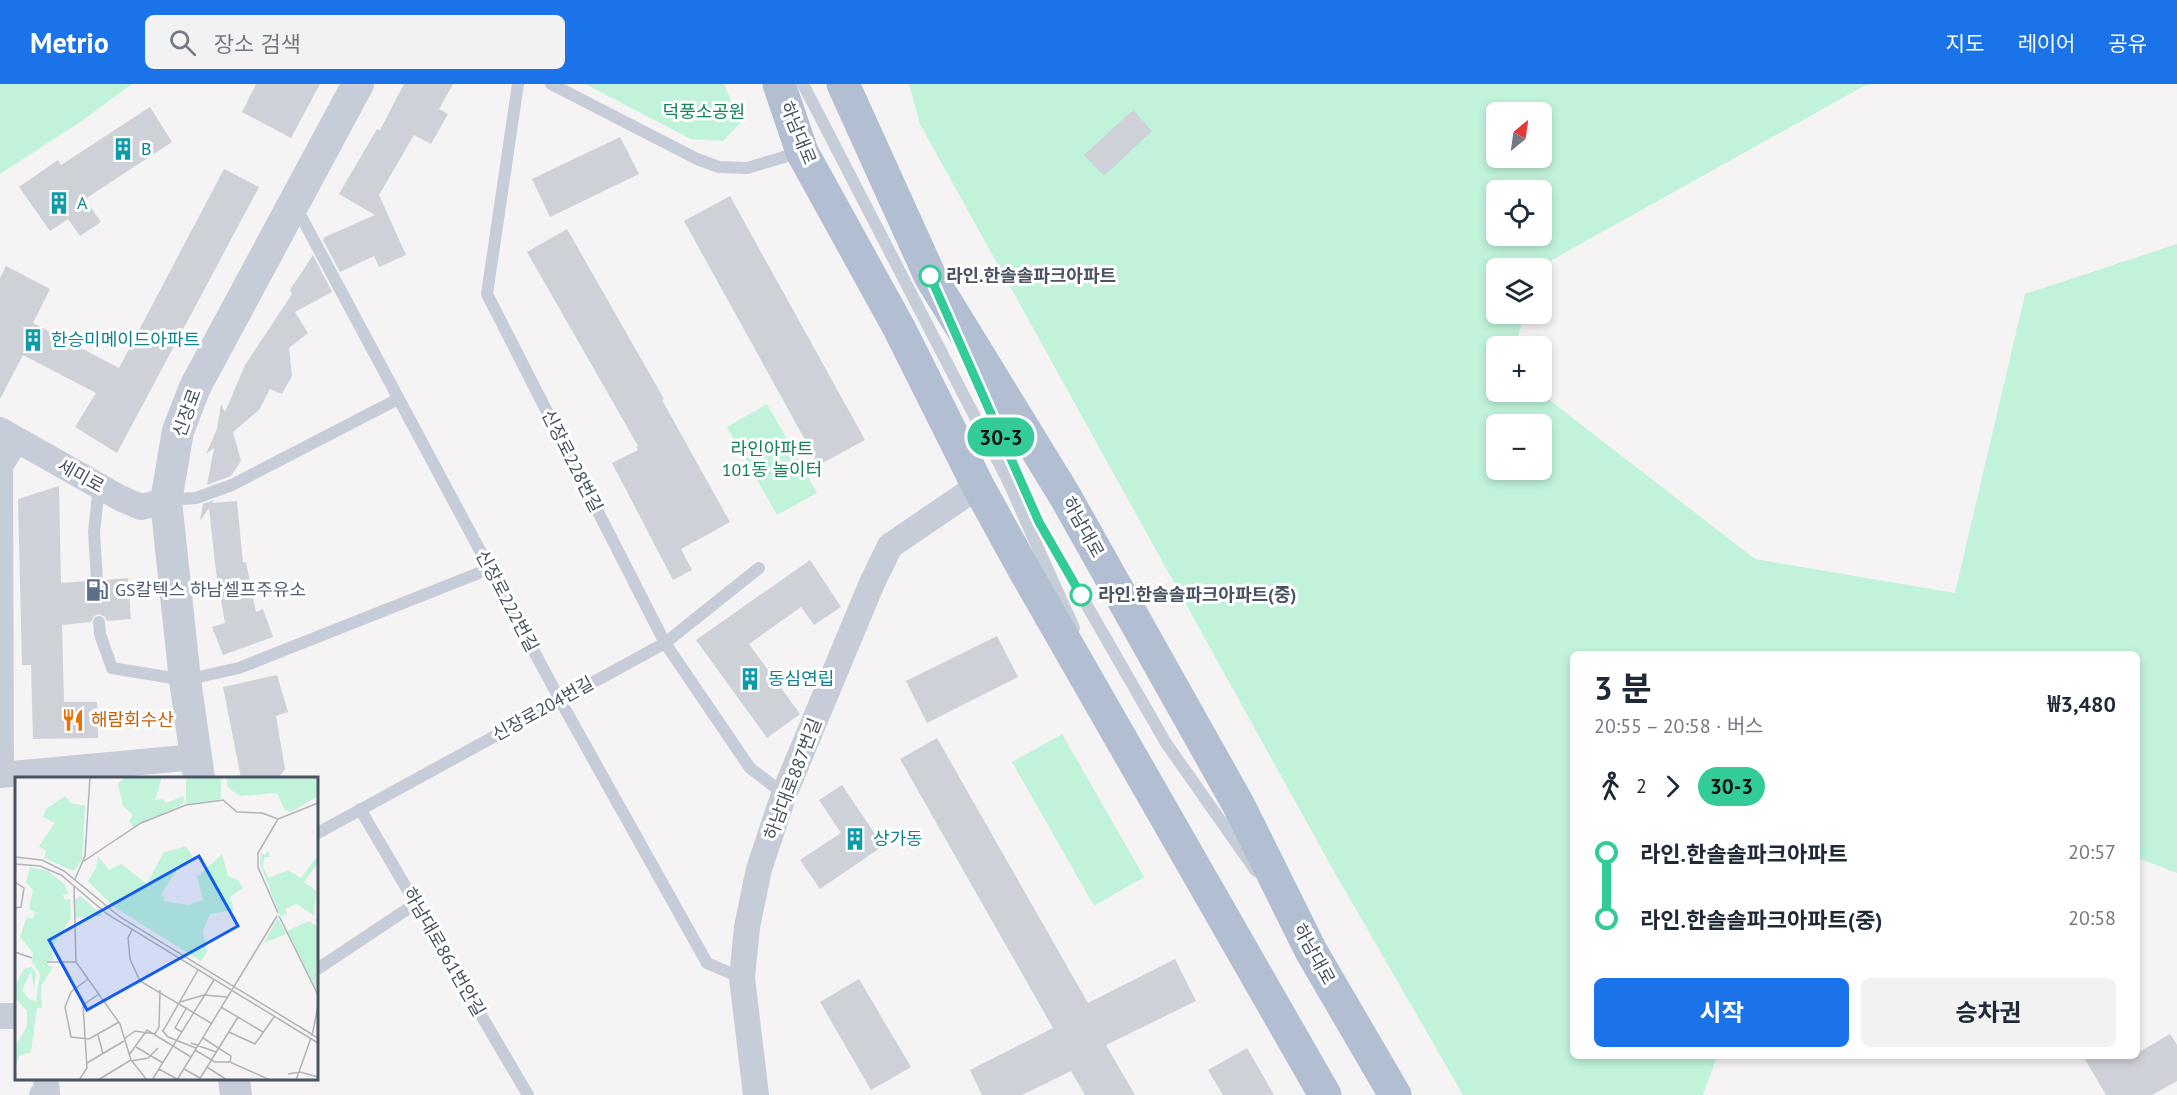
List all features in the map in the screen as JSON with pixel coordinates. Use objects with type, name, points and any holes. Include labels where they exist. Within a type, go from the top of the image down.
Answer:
[{"type":"main road","name":"하남대로","points":[[779,84],[802,152],[899,328],[978,486],[1325,1095]]},
{"type":"main road","name":"하남대로","points":[[843,84],[930,276],[1065,496],[1238,804],[1311,951],[1395,1095]]},
{"type":"street","name":"신장로","points":[[198,768],[185,680],[166,501],[178,431],[195,387],[358,84]]},
{"type":"street","name":"세미로","points":[[8,435],[141,507],[166,501]]},
{"type":"street","points":[[8,435],[0,466],[1,775],[198,768]]},
{"type":"street","name":"하남대로887번길","points":[[756,1095],[742,978],[747,927],[759,869],[784,794],[872,583],[890,546],[978,486]]},
{"type":"street","points":[[42,1095],[47,1094],[46,1080]]},
{"type":"street","points":[[234,1080],[236,1095]]},
{"type":"lane","name":"신장로228번길","points":[[518,84],[487,294],[664,643],[750,768],[784,794]]},
{"type":"lane","points":[[551,84],[697,159],[719,167],[747,168],[802,152]]},
{"type":"lane","points":[[803,84],[1007,479],[1136,764]]},
{"type":"lane","name":"신장로222번길","points":[[294,202],[560,700],[707,963],[742,978]]},
{"type":"lane","points":[[166,501],[196,498],[232,485],[398,399]]},
{"type":"lane","points":[[97,581],[94,532],[99,486]]},
{"type":"lane","name":"신장로204번길","points":[[318,833],[664,643],[759,568]]},
{"type":"lane","points":[[99,622],[100,634],[112,668],[185,680],[239,668],[489,569]]},
{"type":"lane","name":"하남대로861번안길","points":[[360,810],[528,1095]]},
{"type":"lane","points":[[318,969],[415,904]]},
{"type":"green space","points":[[0,84],[132,84],[83,120],[0,174]]},
{"type":"green space","name":"덕풍소공원","points":[[585,84],[724,84],[740,123],[723,141],[691,139]]},
{"type":"green space","points":[[909,84],[1874,84],[1864,86],[1552,260],[1552,258],[1486,258],[1486,324],[1522,324],[1518,336],[1486,336],[1486,402],[1552,402],[1755,559],[1955,593],[2025,294],[2177,244],[2177,873],[2140,859],[2140,651],[1570,651],[1570,1059],[1716,1059],[1703,1095],[1463,1095],[1331,866],[920,124]]},
{"type":"green space","name":"라인아파트 101동 놀이터","points":[[767,404],[817,493],[777,515],[727,427]]},
{"type":"green space","points":[[1062,734],[1144,877],[1094,906],[1012,762]]},
{"type":"building","points":[[256,84],[320,84],[291,138],[242,112]]},
{"type":"building","points":[[404,84],[453,84],[439,109],[448,114],[431,144],[414,135],[379,195],[406,255],[379,267],[374,256],[340,272],[323,240],[325,237],[375,215],[339,194],[377,129],[380,130]]},
{"type":"building","points":[[150,107],[172,142],[85,199],[101,222],[80,236],[68,219],[50,231],[19,187],[58,160],[61,165]]},
{"type":"building","points":[[1133,110],[1152,131],[1104,176],[1084,155]]},
{"type":"building","points":[[620,137],[639,174],[550,217],[532,179]]},
{"type":"building","points":[[224,169],[259,187],[117,453],[75,427],[96,393],[23,355],[0,399],[0,278],[6,266],[50,289],[33,323],[119,368]]},
{"type":"building","points":[[730,196],[865,440],[819,465],[684,221]]},
{"type":"building","points":[[567,229],[664,399],[662,400],[730,522],[681,549],[692,570],[673,580],[612,463],[638,450],[636,447],[638,446],[527,252]]},
{"type":"building","points":[[313,255],[332,292],[295,312],[308,333],[289,348],[292,376],[282,394],[270,389],[259,410],[233,432],[241,461],[231,476],[207,485],[214,448],[206,454],[217,429],[221,404],[225,412],[245,365],[292,294],[290,290]]},
{"type":"building","points":[[59,486],[61,583],[89,581],[93,588],[98,589],[104,585],[105,580],[128,578],[131,619],[107,621],[99,614],[94,616],[91,622],[62,625],[64,702],[97,702],[98,738],[33,739],[31,665],[22,665],[18,499]]},
{"type":"building","points":[[214,500],[212,503],[237,501],[243,563],[246,562],[256,612],[263,609],[273,637],[223,655],[212,627],[225,623],[216,572],[209,508],[200,521],[203,504]]},
{"type":"building","name":"동심연립","points":[[810,560],[841,607],[814,625],[801,607],[749,644],[800,714],[767,738],[696,640]]},
{"type":"building","points":[[997,636],[1018,677],[927,723],[906,681]]},
{"type":"building","points":[[277,675],[288,712],[276,716],[285,769],[279,777],[241,777],[223,687]]},
{"type":"building","points":[[937,738],[1088,1003],[1175,959],[1196,1001],[1106,1045],[1135,1095],[1085,1095],[1071,1071],[1022,1095],[982,1095],[970,1070],[1053,1028],[900,759]]},
{"type":"building","name":"상가동","points":[[842,785],[883,846],[820,889],[800,860],[841,833],[819,800]]},
{"type":"building","points":[[859,979],[911,1067],[871,1090],[820,1002]]},
{"type":"building","points":[[2170,1034],[2177,1045],[2177,1081],[2152,1095],[2106,1095],[2085,1059],[2140,1059],[2140,1049],[2141,1051]]},
{"type":"building","points":[[1247,1048],[1274,1095],[1223,1095],[1208,1070]]},
{"type":"bus line","name":"30-3","points":[[930,276],[1039,522],[1081,595]]},
{"type":"place","name":"B","points":[[123,149]]},
{"type":"place","name":"A","points":[[59,203]]},
{"type":"place","name":"라인.한솔솔파크아파트","points":[[930,276]]},
{"type":"place","name":"한승미메이드아파트","points":[[33,340]]},
{"type":"place","name":"GS칼텍스 하남셀프주유소","points":[[97,590]]},
{"type":"place","name":"라인.한솔솔파크아파트(중)","points":[[1081,595]]},
{"type":"place","name":"동심연립","points":[[750,679]]},
{"type":"place","name":"해람회수산","points":[[73,720]]},
{"type":"place","name":"상가동","points":[[855,839]]}]
